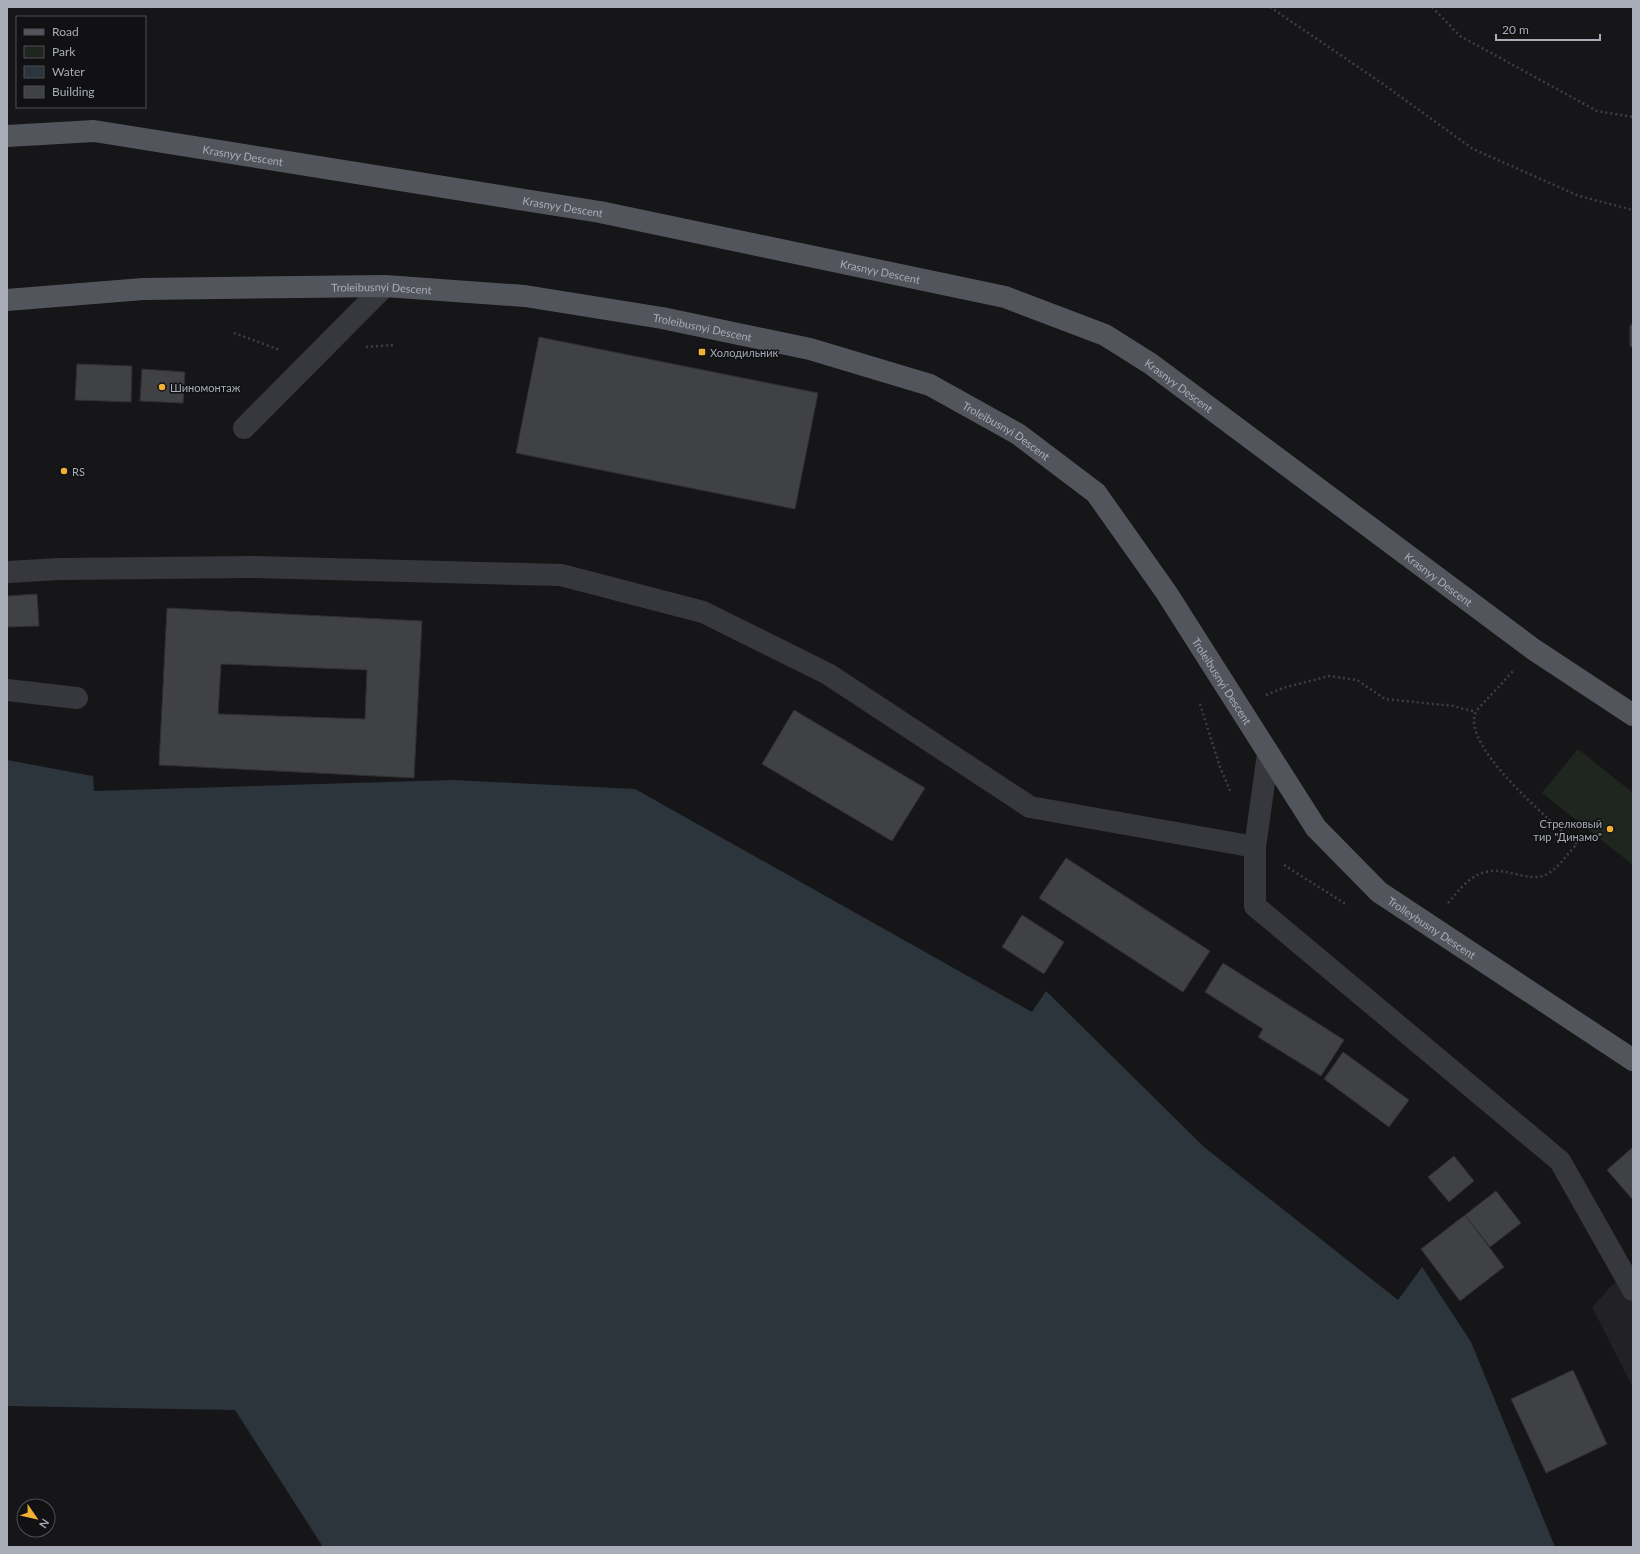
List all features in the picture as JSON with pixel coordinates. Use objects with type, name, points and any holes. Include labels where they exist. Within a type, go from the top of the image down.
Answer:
[{"type":"main road","name":"Krasnyy Descent","points":[[7,136],[94,131],[600,212],[1005,297],[1105,335],[1151,364],[1533,650],[1633,715]]},
{"type":"main road","name":"Troleibusnyi Descent","points":[[7,300],[143,289],[385,286],[525,296],[662,318],[810,349],[930,385],[1018,434],[1096,493],[1166,592],[1268,754]]},
{"type":"main road","name":"Trolleybusny Descent","points":[[1268,754],[1316,828],[1379,892],[1633,1060]]},
{"type":"lane","points":[[244,428],[385,286]]},
{"type":"lane","points":[[7,572],[60,569],[252,567],[561,575],[703,612],[828,674],[1030,807],[1255,847]]},
{"type":"lane","points":[[7,690],[76,698]]},
{"type":"lane","points":[[1268,754],[1255,847],[1255,906],[1560,1161],[1633,1290]]},
{"type":"path","points":[[1270,7],[1383,84],[1473,149],[1579,196],[1633,210]]},
{"type":"path","points":[[1432,7],[1460,36],[1597,111],[1633,117]]},
{"type":"path","points":[[1446,906],[1466,882],[1486,872],[1508,872],[1531,878],[1549,874],[1577,844],[1521,794],[1495,764],[1478,739],[1474,723],[1476,712],[1513,671]]},
{"type":"path","points":[[1239,707],[1283,688],[1329,676],[1357,680],[1385,699],[1453,706],[1476,712]]},
{"type":"path","points":[[1199,699],[1220,767],[1232,796]]},
{"type":"path","points":[[1255,847],[1344,903]]},
{"type":"shaded area","points":[[1633,1263],[1633,1388],[1592,1307]]},
{"type":"green space","name":"Стрелковый тир \"Динамо\"","points":[[1578,749],[1633,793],[1633,865],[1542,793]]},
{"type":"water","points":[[7,760],[93,776],[94,791],[452,780],[635,789],[1032,1012],[1046,991],[1204,1147],[1398,1300],[1422,1267],[1471,1342],[1555,1547],[323,1547],[235,1410],[7,1406]]},
{"type":"building","points":[[1633,322],[1633,348],[1630,346],[1630,326]]},
{"type":"building","points":[[539,337],[818,393],[795,509],[516,453]]},
{"type":"building","points":[[77,364],[132,366],[131,402],[75,400]]},
{"type":"building","name":"Шиномонтаж","points":[[142,369],[185,372],[183,403],[140,401]]},
{"type":"building","points":[[37,594],[39,626],[7,627],[7,596]]},
{"type":"building","points":[[167,608],[422,621],[414,778],[159,765]],"holes":[[[221,664],[367,670],[365,719],[218,714]]]},
{"type":"building","points":[[794,710],[925,788],[892,841],[762,764]]},
{"type":"building","points":[[1066,858],[1210,951],[1183,992],[1039,898]]},
{"type":"building","points":[[1022,915],[1064,942],[1044,974],[1002,947]]},
{"type":"building","points":[[1223,963],[1344,1040],[1321,1076],[1258,1037],[1263,1029],[1205,992]]},
{"type":"building","points":[[1343,1052],[1409,1100],[1389,1127],[1324,1079]]},
{"type":"building","points":[[1633,1147],[1633,1200],[1607,1170]]},
{"type":"building","points":[[1454,1156],[1474,1181],[1449,1202],[1428,1177]]},
{"type":"building","points":[[1496,1191],[1521,1223],[1490,1247],[1465,1215]]},
{"type":"building","points":[[1465,1215],[1504,1267],[1460,1301],[1421,1249]]},
{"type":"building","points":[[1573,1370],[1607,1444],[1546,1473],[1511,1399]]},
{"type":"place","name":"Холодильник","points":[[702,352]]},
{"type":"place","name":"Шиномонтаж","points":[[162,387]]},
{"type":"place","name":"RS","points":[[64,471]]},
{"type":"place","name":"Стрелковый тир \"Динамо\"","points":[[1610,829]]}]
